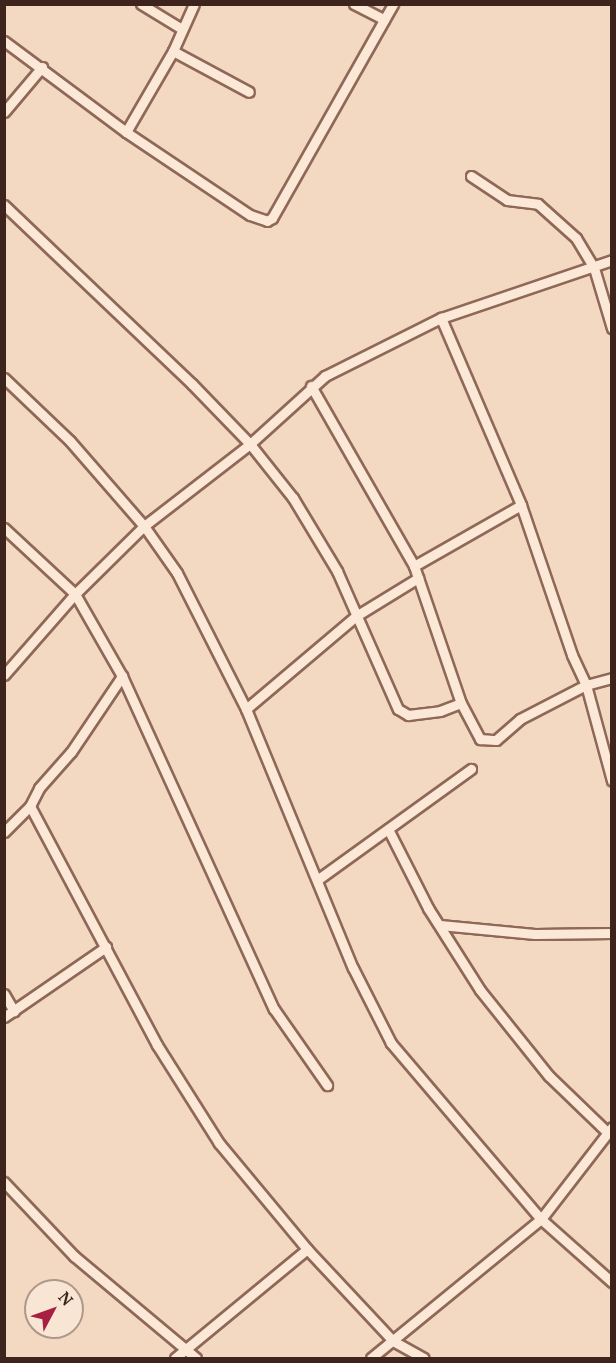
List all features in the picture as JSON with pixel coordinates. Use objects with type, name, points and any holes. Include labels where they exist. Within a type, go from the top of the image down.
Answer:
[{"type":"street","points":[[141,4],[182,29]]},
{"type":"street","points":[[126,132],[173,51],[194,4]]},
{"type":"street","points":[[354,4],[384,20]]},
{"type":"street","points":[[4,41],[42,67],[126,132],[250,215],[267,221],[272,218],[393,4]]},
{"type":"street","points":[[173,51],[249,92]]},
{"type":"street","points":[[4,112],[42,67]]},
{"type":"street","points":[[471,176],[507,200],[538,204],[556,217],[576,238],[594,268],[612,328]]},
{"type":"street","points":[[4,205],[250,444],[293,498],[337,571],[398,709],[408,715],[440,711],[461,703]]},
{"type":"street","points":[[4,675],[75,594],[144,526],[250,444],[311,386],[341,366],[441,318],[612,260]]},
{"type":"street","points":[[441,318],[521,505],[572,655],[586,685],[612,781]]},
{"type":"street","points":[[4,378],[70,441],[144,526],[177,573],[246,709],[364,994],[391,1043],[541,1219],[612,1282]]},
{"type":"street","points":[[311,386],[414,566],[461,703],[474,732],[489,742],[520,719],[586,685],[612,678]]},
{"type":"street","points":[[414,566],[521,505]]},
{"type":"street","points":[[4,528],[75,594],[122,676],[274,1009],[327,1085]]},
{"type":"street","points":[[246,709],[356,616],[374,609],[418,578]]},
{"type":"street","points":[[4,832],[30,806],[39,788],[71,752],[122,676]]},
{"type":"street","points":[[317,880],[471,769]]},
{"type":"street","points":[[30,806],[157,1045],[198,1113],[253,1187],[307,1249],[393,1341],[424,1359]]},
{"type":"street","points":[[371,1359],[541,1219],[610,1130],[549,1076],[503,1020],[440,925],[388,829]]},
{"type":"street","points":[[440,925],[535,934],[612,933]]},
{"type":"street","points":[[4,1017],[106,947]]},
{"type":"street","points":[[4,994],[14,1011]]},
{"type":"street","points":[[4,1182],[74,1256],[188,1349],[196,1359]]},
{"type":"street","points":[[175,1359],[307,1249]]}]
